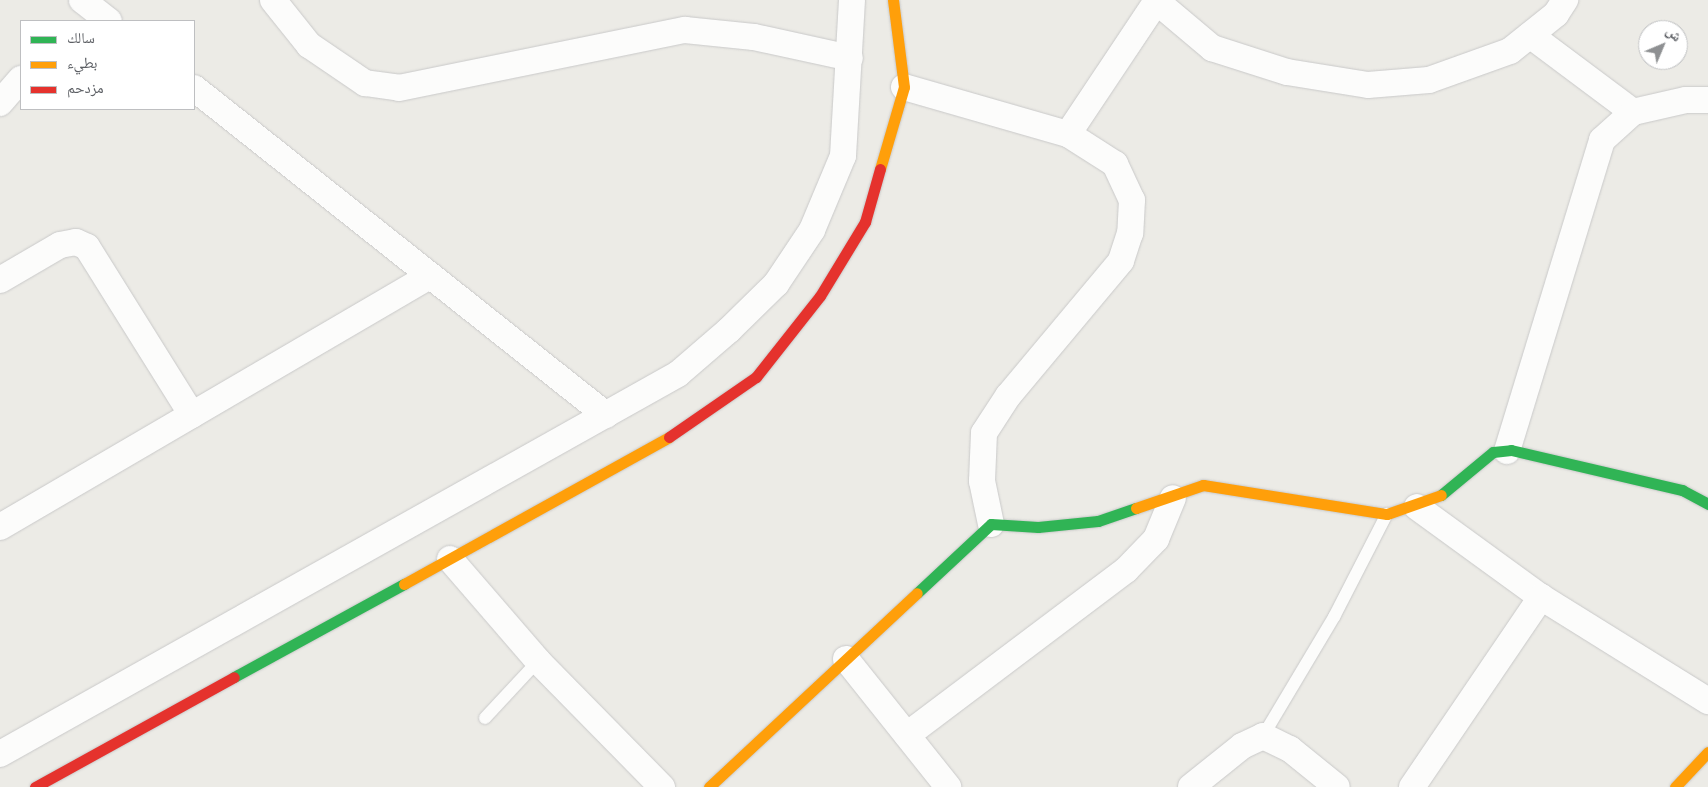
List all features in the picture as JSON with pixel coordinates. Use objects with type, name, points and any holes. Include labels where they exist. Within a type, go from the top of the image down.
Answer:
[{"type":"street","points":[[273,0],[309,45],[365,83],[399,88],[685,30],[754,37],[850,58]]},
{"type":"street","points":[[6,742],[678,374],[776,284],[812,230],[843,156],[852,0]]},
{"type":"street","points":[[35,787],[677,433],[756,377],[820,296],[865,222],[904,87],[894,0]]},
{"type":"street","points":[[1068,134],[1156,1],[1212,48],[1287,72],[1368,85],[1429,80],[1510,52],[1565,0]]},
{"type":"street","points":[[1530,34],[1633,112]]},
{"type":"street","points":[[0,103],[20,80]]},
{"type":"street","points":[[904,87],[1068,134],[1115,164],[1132,200],[1130,233],[1121,261],[1008,396],[984,433],[982,481],[991,524]]},
{"type":"street","points":[[195,89],[606,415]]},
{"type":"street","points":[[1507,451],[1602,140],[1633,112],[1686,100],[1708,100]]},
{"type":"street","points":[[0,280],[60,245],[76,242],[87,247],[192,415]]},
{"type":"street","points":[[0,527],[430,276]]},
{"type":"street","points":[[709,787],[991,524],[1038,527],[1098,521],[1172,498],[1203,485],[1387,514],[1417,507],[1442,495],[1493,452],[1507,451],[1537,454],[1682,490],[1708,504]]},
{"type":"street","points":[[907,735],[1132,564],[1156,539],[1172,498]]},
{"type":"street","points":[[1417,507],[1541,597],[1708,701]]},
{"type":"street","points":[[450,559],[538,661],[662,787]]},
{"type":"street","points":[[1412,787],[1541,597]]},
{"type":"street","points":[[846,659],[948,787]]},
{"type":"street","points":[[1191,787],[1242,746],[1263,736],[1290,749],[1337,787]]},
{"type":"street","points":[[1675,787],[1708,752]]},
{"type":"lane","points":[[1263,736],[1334,617],[1387,514]]},
{"type":"lane","points":[[485,718],[538,661]]},
{"type":"traffic: fast","points":[[1441,495],[1493,452],[1511,450],[1682,490],[1708,504]]},
{"type":"traffic: fast","points":[[917,593],[991,524],[1038,527],[1098,521],[1136,508]]},
{"type":"traffic: fast","points":[[234,677],[404,584]]},
{"type":"traffic: slow","points":[[880,169],[904,87],[893,0]]},
{"type":"traffic: slow","points":[[404,584],[669,437]]},
{"type":"traffic: slow","points":[[1136,508],[1203,485],[1387,514],[1441,495]]},
{"type":"traffic: slow","points":[[709,787],[917,593]]},
{"type":"traffic: slow","points":[[1675,787],[1708,752]]},
{"type":"traffic: jam","points":[[669,437],[756,377],[820,296],[865,222],[880,169]]},
{"type":"traffic: jam","points":[[35,787],[234,677]]}]
